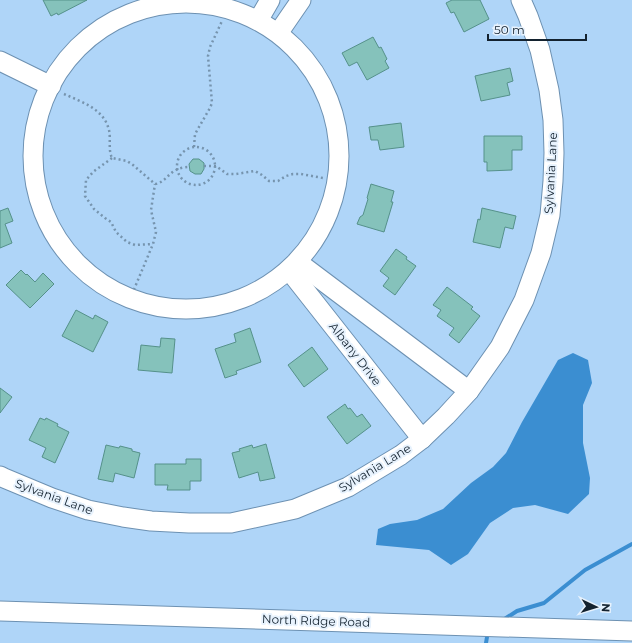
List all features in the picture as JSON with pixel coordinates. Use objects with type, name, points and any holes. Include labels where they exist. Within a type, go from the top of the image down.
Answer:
[{"type":"street","points":[[259,19],[270,0]]},
{"type":"street","points":[[279,32],[301,0]]},
{"type":"street","name":"Sylvania Lane","points":[[0,476],[52,498],[95,512],[151,521],[231,523],[295,509],[348,487],[401,455],[422,439],[469,391],[500,347],[524,300],[541,253],[550,215],[554,152],[553,120],[549,90],[540,50],[521,0]]},
{"type":"street","points":[[183,1],[202,2],[227,7],[259,19],[279,32],[300,52],[316,78],[329,104],[336,131],[338,160],[335,189],[326,216],[312,242],[294,267],[256,292],[224,305],[189,310],[154,307],[130,299],[91,277],[66,252],[48,222],[36,188],[33,153],[38,118],[57,90],[56,73],[68,57],[101,28],[123,15],[137,9],[183,1]]},
{"type":"street","points":[[0,61],[57,90]]},
{"type":"street","points":[[294,267],[469,391]]},
{"type":"street","name":"Albany Drive","points":[[294,267],[422,439]]},
{"type":"street","name":"North Ridge Road","points":[[0,610],[632,631]]},
{"type":"path","points":[[194,147],[195,134],[212,103],[208,56],[210,47],[222,22]]},
{"type":"path","points":[[57,90],[99,112],[109,130],[110,154],[112,158]]},
{"type":"path","points":[[201,147],[212,154],[215,159],[216,166],[212,178],[201,185],[195,185],[188,184],[183,180],[179,175],[177,163],[179,157],[188,148],[201,147]]},
{"type":"path","points":[[153,244],[135,245],[127,242],[116,232],[111,222],[94,209],[85,196],[86,180],[93,172],[112,158],[126,161],[133,165],[155,184]]},
{"type":"path","points":[[204,166],[216,166],[227,174],[255,171],[269,181],[278,181],[293,174],[323,178]]},
{"type":"path","points":[[155,184],[159,184],[177,169],[189,167]]},
{"type":"path","points":[[130,299],[153,244],[156,232],[151,210],[155,184]]},
{"type":"water","points":[[573,353],[588,360],[592,383],[583,405],[583,443],[590,478],[589,494],[568,514],[535,505],[513,508],[490,523],[468,554],[451,565],[429,550],[376,545],[378,529],[390,524],[417,520],[443,509],[471,483],[493,467],[506,453],[558,360]]},
{"type":"building","points":[[43,0],[87,0],[58,15],[57,13],[51,16]]},
{"type":"building","points":[[452,0],[480,0],[489,19],[464,32],[454,12],[451,13],[446,3]]},
{"type":"building","points":[[373,37],[379,48],[381,47],[387,59],[385,61],[389,68],[367,80],[357,62],[349,66],[342,53]]},
{"type":"building","points":[[510,68],[513,81],[507,83],[510,95],[481,101],[475,76]]},
{"type":"building","points":[[401,123],[404,147],[380,150],[378,140],[371,140],[369,127]]},
{"type":"building","points":[[484,136],[522,136],[522,150],[512,150],[512,170],[487,171],[487,162],[484,162]]},
{"type":"building","points":[[193,159],[199,159],[204,163],[204,169],[201,174],[195,174],[190,171],[189,164]]},
{"type":"building","points":[[371,184],[394,191],[391,202],[393,202],[384,232],[357,224],[360,217],[363,215]]},
{"type":"building","points":[[8,208],[13,221],[5,224],[12,243],[0,248],[0,211]]},
{"type":"building","points":[[482,208],[516,216],[513,229],[505,227],[500,248],[473,242]]},
{"type":"building","points":[[396,249],[416,266],[395,295],[383,286],[389,278],[380,271]]},
{"type":"building","points":[[21,270],[35,282],[43,273],[54,284],[30,308],[6,285]]},
{"type":"building","points":[[447,287],[473,307],[471,309],[480,316],[459,343],[449,335],[454,328],[437,316],[441,310],[433,305]]},
{"type":"building","points":[[76,310],[93,319],[95,315],[108,322],[93,352],[62,336]]},
{"type":"building","points":[[250,328],[261,362],[236,371],[237,374],[225,378],[215,349],[236,342],[234,334]]},
{"type":"building","points":[[161,338],[175,339],[172,373],[138,370],[141,345],[160,347]]},
{"type":"building","points":[[312,347],[328,369],[304,387],[288,365]]},
{"type":"building","points":[[0,388],[12,397],[0,413]]},
{"type":"building","points":[[345,404],[357,417],[362,414],[371,426],[347,444],[327,417]]},
{"type":"building","points":[[40,418],[45,420],[46,418],[69,432],[55,463],[42,457],[46,448],[29,440]]},
{"type":"building","points":[[266,444],[275,478],[260,481],[258,472],[239,478],[232,453],[252,445],[253,448]]},
{"type":"building","points":[[106,445],[119,448],[120,446],[140,453],[134,478],[115,473],[113,482],[98,479]]},
{"type":"building","points":[[186,459],[201,459],[201,481],[190,481],[190,490],[167,490],[168,485],[155,485],[155,464],[186,464]]},
{"type":"waterway","points":[[503,620],[517,611],[544,603],[585,570],[632,544]]},
{"type":"waterway","points":[[486,643],[488,631]]}]
